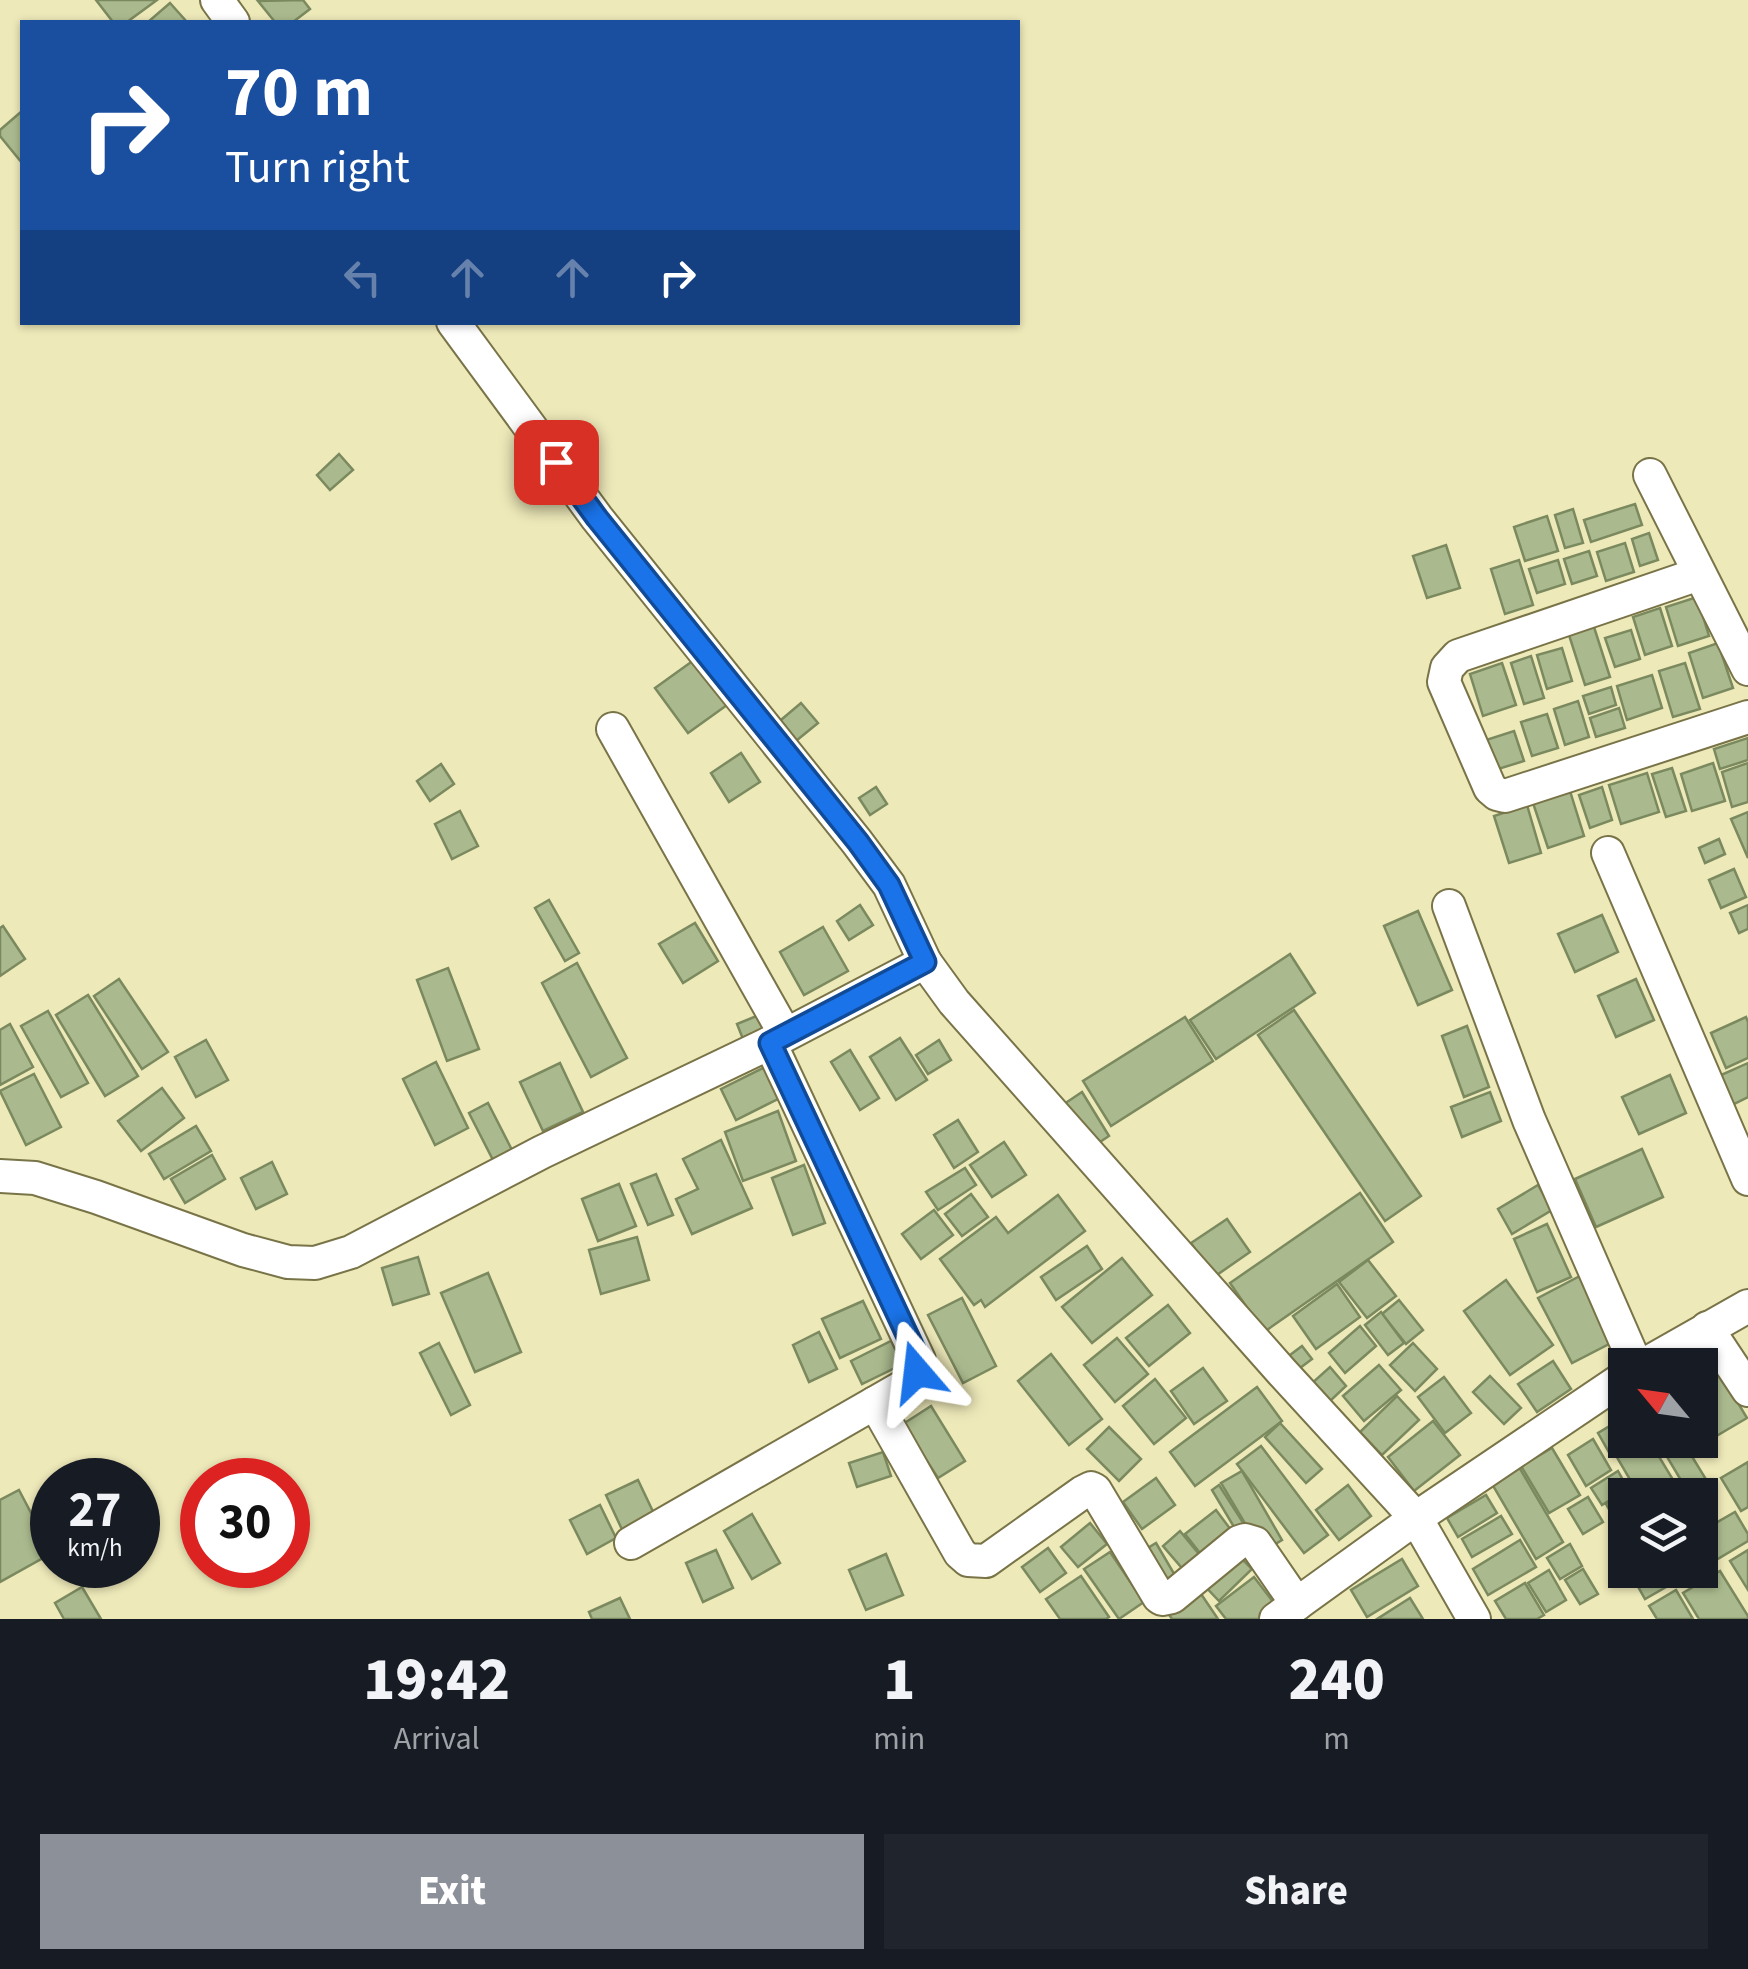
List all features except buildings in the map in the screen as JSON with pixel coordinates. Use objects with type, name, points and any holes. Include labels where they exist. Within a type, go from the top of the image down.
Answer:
[{"type":"street","points":[[217,0],[232,20]]},
{"type":"street","points":[[455,325],[597,518],[858,842],[889,885],[925,962],[954,1002],[1416,1518],[1474,1619]]},
{"type":"street","points":[[1650,475],[1748,670]]},
{"type":"street","points":[[1699,574],[1458,656],[1447,668],[1444,682],[1490,788],[1505,796],[1748,717]]},
{"type":"street","points":[[613,729],[777,1039],[919,1360],[912,1379],[631,1543]]},
{"type":"street","points":[[1608,853],[1748,1180]]},
{"type":"street","points":[[1448,906],[1529,1120],[1629,1348]]},
{"type":"street","points":[[0,1176],[35,1178],[243,1250],[288,1262],[315,1263],[351,1252],[542,1152],[777,1039],[925,962]]},
{"type":"street","points":[[1673,1348],[1748,1306]]},
{"type":"street","points":[[1707,1328],[1748,1390]]},
{"type":"street","points":[[874,1402],[960,1553],[968,1560],[986,1560],[1091,1488],[1096,1490],[1158,1597],[1172,1596],[1244,1540],[1254,1543],[1286,1612],[1416,1518],[1608,1388]]},
{"type":"route","points":[[556,462],[858,842],[889,885],[925,962],[770,1043],[919,1360],[917,1372]]}]
